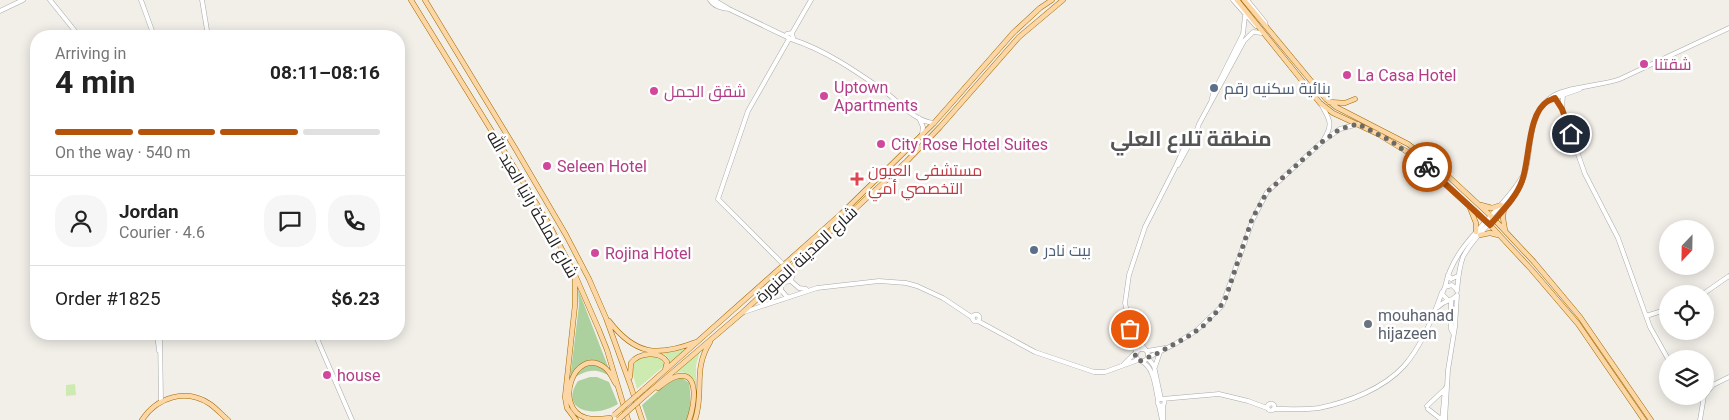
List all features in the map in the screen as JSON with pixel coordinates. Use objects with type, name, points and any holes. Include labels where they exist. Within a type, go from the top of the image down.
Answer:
[{"type":"main road","name":"شارع الملكة رانيا العبد الله","points":[[411,0],[548,224],[575,275],[607,350],[628,420]]},
{"type":"main road","name":"شارع الملكة رانيا العبد الله","points":[[425,0],[566,235],[589,279],[606,318],[644,420]]},
{"type":"main road","name":"شارع المدينة المنورة","points":[[610,418],[700,341],[842,214],[922,136],[1013,33],[1040,8],[1052,0]]},
{"type":"main road","name":"شارع المدينة المنورة","points":[[649,393],[712,340],[907,161],[940,127],[1019,37],[1063,0]]},
{"type":"main road","points":[[1237,0],[1320,103],[1334,113],[1391,141],[1414,156],[1501,236],[1578,324],[1644,420]]},
{"type":"main road","points":[[1246,0],[1267,28],[1329,101],[1408,144],[1436,165],[1506,231],[1580,317],[1651,420]]},
{"type":"main road","points":[[1329,101],[1345,103],[1355,99]]},
{"type":"main road","points":[[1477,202],[1489,208],[1503,206],[1506,231]]},
{"type":"main road","points":[[1469,207],[1476,220],[1478,234],[1490,233],[1501,236]]},
{"type":"main road","points":[[575,275],[575,305],[565,397],[567,408],[576,420]]},
{"type":"main road","points":[[606,318],[624,339],[637,348],[644,350],[672,350],[700,341]]},
{"type":"main road","points":[[694,420],[698,405],[700,364],[704,352],[712,340]]},
{"type":"main road","points":[[630,384],[630,366],[634,359],[639,356],[661,356],[667,362],[664,372]]},
{"type":"main road","points":[[610,418],[591,419],[578,414],[573,408],[570,395],[572,376],[579,367],[600,365],[605,368],[620,389]]},
{"type":"main road","points":[[618,420],[649,393],[674,377],[679,376],[690,379],[693,386],[693,408],[689,420]]},
{"type":"main road","points":[[142,420],[150,409],[173,397],[194,397],[210,404],[228,420]]},
{"type":"street","points":[[0,11],[22,0]]},
{"type":"street","points":[[141,0],[152,30]]},
{"type":"street","points":[[202,0],[207,30]]},
{"type":"street","points":[[710,0],[712,4],[729,9]]},
{"type":"street","points":[[714,0],[729,9],[790,36],[843,63],[884,91],[918,118],[934,123]]},
{"type":"street","points":[[784,265],[718,199],[748,111],[811,0]]},
{"type":"street","points":[[1233,0],[1245,16],[1261,31]]},
{"type":"street","points":[[52,1],[74,30]]},
{"type":"street","points":[[1040,8],[1042,1]]},
{"type":"street","points":[[1211,102],[1213,94],[1243,34],[1245,16]]},
{"type":"street","points":[[1268,406],[1270,410],[1316,408],[1339,402],[1361,394],[1388,380],[1410,358],[1436,309],[1448,275],[1459,252],[1493,218],[1520,186],[1525,172],[1533,126],[1539,112],[1553,96],[1562,92],[1620,79],[1729,28]]},
{"type":"street","points":[[1160,399],[1151,370],[1147,364],[1135,357],[1125,299],[1131,266],[1145,227],[1189,142],[1187,137],[1192,137],[1198,127],[1246,38],[1253,32],[1261,31]]},
{"type":"street","points":[[1547,101],[1580,89]]},
{"type":"street","points":[[1562,109],[1563,95]]},
{"type":"street","points":[[1555,98],[1562,109],[1585,174],[1618,238],[1646,316],[1662,350]]},
{"type":"street","points":[[1320,103],[1330,122],[1330,128],[1323,141]]},
{"type":"street","points":[[918,118],[923,127],[922,136]]},
{"type":"street","points":[[742,313],[808,290],[833,285],[879,281],[906,283],[934,293],[974,317],[978,315],[979,320],[991,328],[1035,352],[1085,369],[1105,372],[1148,358],[1202,327],[1222,306],[1246,236],[1263,199],[1277,182],[1323,141],[1340,129],[1358,124]]},
{"type":"street","points":[[1443,420],[1455,326],[1458,276],[1464,255],[1478,234]]},
{"type":"street","points":[[791,281],[795,264]]},
{"type":"street","points":[[1448,275],[1451,279],[1458,276]]},
{"type":"street","points":[[1714,286],[1729,276]]},
{"type":"street","points":[[791,281],[799,288],[808,290]]},
{"type":"street","points":[[787,297],[782,293],[781,286],[785,282],[791,281]]},
{"type":"street","points":[[1445,286],[1452,285],[1457,293]]},
{"type":"street","points":[[1442,292],[1444,297],[1449,299]]},
{"type":"street","points":[[1436,309],[1457,293]]},
{"type":"street","points":[[1449,299],[1451,329],[1453,333]]},
{"type":"street","points":[[1646,316],[1659,312]]},
{"type":"street","points":[[1130,329],[1138,342],[1146,350],[1148,358],[1153,364],[1160,399],[1157,404],[1162,405],[1178,398]]},
{"type":"street","points":[[159,340],[161,402]]},
{"type":"street","points":[[318,340],[352,420]]},
{"type":"street","points":[[1122,366],[1140,350],[1167,348]]},
{"type":"street","points":[[1154,369],[1160,352]]},
{"type":"street","points":[[1714,385],[1729,377]]},
{"type":"street","points":[[1443,420],[1427,408],[1446,388]]},
{"type":"street","points":[[1160,399],[1219,394],[1268,406],[1274,404],[1288,409]]},
{"type":"street","points":[[1273,410],[1274,404]]},
{"type":"street","points":[[1162,405],[1163,420]]},
{"type":"street","points":[[1700,420],[1702,405]]},
{"type":"green space","points":[[578,289],[612,377],[593,371],[585,372],[570,379],[579,305]]},
{"type":"green space","points":[[686,349],[671,363],[668,357],[661,352]]},
{"type":"green space","points":[[700,351],[696,365],[696,385],[693,378],[688,374],[682,372],[675,373]]},
{"type":"green space","points":[[657,356],[664,361],[664,366],[637,389],[632,371],[634,362],[641,357]]},
{"type":"green space","points":[[597,377],[609,382],[618,404],[598,411],[581,409],[575,405],[573,391],[578,381]]},
{"type":"green space","points":[[681,377],[689,383],[690,387],[690,406],[687,420],[647,420],[642,405],[668,382]]},
{"type":"green space","points":[[75,384],[76,395],[66,396],[66,385]]},
{"type":"way so far","points":[[1130,329],[1136,352],[1135,357],[1140,361],[1179,342],[1202,327],[1222,306],[1225,300],[1252,219],[1267,192],[1323,141],[1340,129],[1358,124],[1391,141],[1427,167]]},
{"type":"place","name":"شقتنا","points":[[1644,64]]},
{"type":"place","name":"La Casa Hotel","points":[[1347,75]]},
{"type":"place","name":"بنائية سكنيه رقم","points":[[1214,88]]},
{"type":"place","name":"شقق الجمل","points":[[654,91]]},
{"type":"place","name":"Uptown Apartments","points":[[824,96]]},
{"type":"place","name":"City Rose Hotel Suites","points":[[881,144]]},
{"type":"place","name":"Seleen Hotel","points":[[547,166]]},
{"type":"place","name":"مستشفى العيون التخصصي أمي","points":[[857,179]]},
{"type":"place","name":"بيت نادر","points":[[1034,250]]},
{"type":"place","name":"Rojina Hotel","points":[[595,253]]},
{"type":"place","name":"mouhanad hijazeen","points":[[1368,324]]},
{"type":"place","name":"house","points":[[327,375]]},
{"type":"district","name":"منطقة تلاع العلي","points":[[1191,139]]},
{"type":"route","points":[[1427,167],[1490,225],[1512,198],[1523,180],[1533,126],[1542,106],[1547,101],[1555,98],[1562,109],[1571,134]]}]
